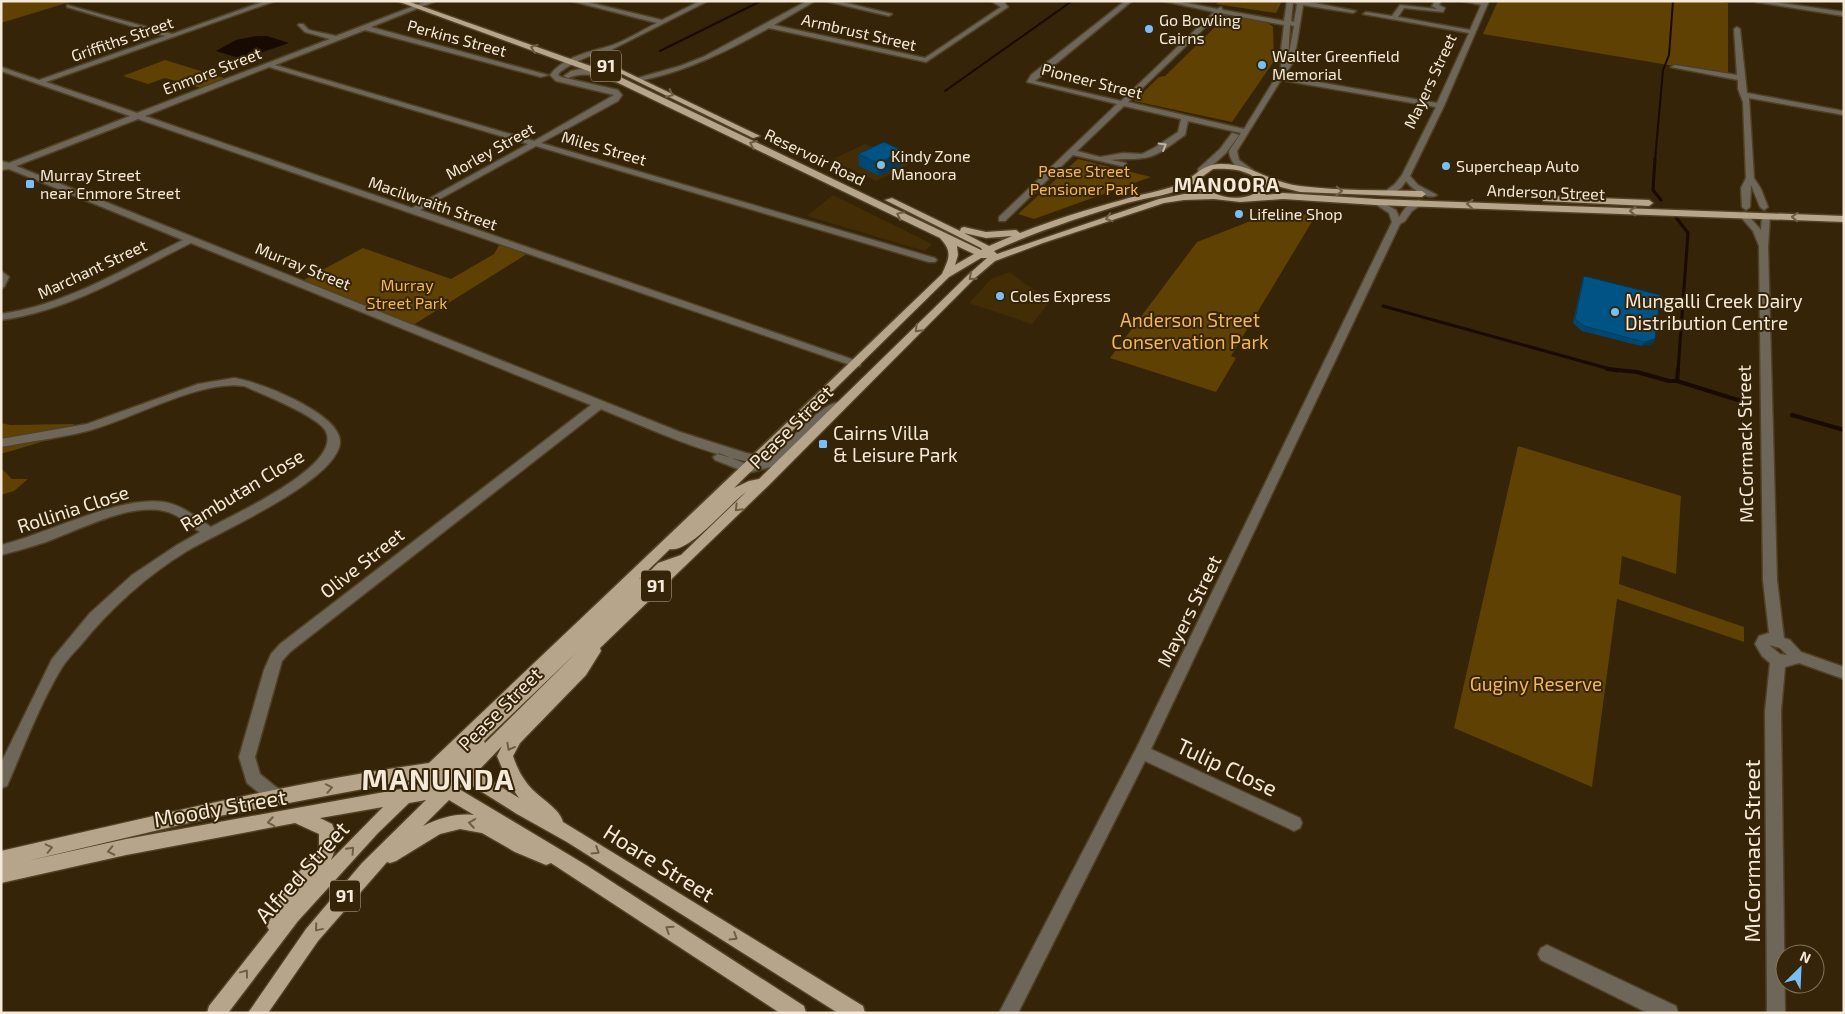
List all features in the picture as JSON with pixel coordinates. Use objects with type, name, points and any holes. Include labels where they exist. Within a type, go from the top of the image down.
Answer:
[{"type":"main road","name":"Reservoir Road","points":[[400,1],[425,3],[490,24]]},
{"type":"main road","name":"Reservoir Road","points":[[425,3],[582,59],[628,84],[979,254],[990,254]]},
{"type":"main road","name":"Reservoir Road","points":[[610,67],[648,83],[763,139]]},
{"type":"main road","name":"Reservoir Road","points":[[777,146],[890,200],[990,254]]},
{"type":"main road","name":"Anderson Street","points":[[1201,171],[1224,166],[1254,174],[1275,184],[1300,189],[1433,194],[1765,212],[1844,219]]},
{"type":"main road","points":[[1201,171],[1195,179],[1201,190],[1221,198]]},
{"type":"main road","points":[[1246,199],[1257,196],[1265,190],[1265,184],[1254,174]]},
{"type":"main road","name":"Pease Street","points":[[449,770],[690,556],[848,400],[990,254],[1028,233],[1127,201],[1172,190],[1195,179]]},
{"type":"main road","name":"Pease Street","points":[[990,254],[1040,241],[1162,201],[1191,196],[1221,198]]},
{"type":"main road","name":"Anderson Street","points":[[1221,198],[1246,199],[1283,196],[1376,202],[1744,211]]},
{"type":"main road","points":[[890,200],[918,208],[971,232],[991,235],[1028,233]]},
{"type":"main road","name":"Anderson Street","points":[[1765,212],[1844,210]]},
{"type":"main road","name":"91","points":[[943,236],[951,242],[954,252],[946,275]]},
{"type":"main road","name":"Pease Street","points":[[446,790],[449,770],[657,553],[753,464],[946,275],[979,254]]},
{"type":"main road","points":[[657,553],[693,534],[739,490],[751,484],[764,482]]},
{"type":"main road","points":[[411,790],[423,787],[449,770],[634,588],[663,567],[690,556]]},
{"type":"main road","points":[[572,836],[523,791],[513,779],[505,756],[515,738],[523,729],[581,671],[608,630]]},
{"type":"main road","name":"Alfred Street","points":[[216,1013],[266,946],[320,884],[411,790],[449,770]]},
{"type":"main road","name":"Moody Street","points":[[1,859],[214,810],[449,770]]},
{"type":"main road","name":"Hoare Street","points":[[449,770],[572,836],[856,1013]]},
{"type":"main road","name":"Moody Street","points":[[1,874],[126,847],[364,803],[411,790],[446,790]]},
{"type":"main road","name":"91","points":[[257,1013],[312,935],[368,869],[446,790]]},
{"type":"main road","points":[[446,790],[580,871],[798,1013]]},
{"type":"main road","points":[[266,946],[295,888],[325,857],[330,848],[326,829],[299,816]]},
{"type":"main road","points":[[368,869],[424,833],[446,825],[472,822],[486,826],[519,846],[580,871]]},
{"type":"street","points":[[574,1],[662,22]]},
{"type":"street","points":[[570,78],[568,71],[582,59],[705,1]]},
{"type":"street","points":[[638,79],[662,75],[694,64],[812,1]]},
{"type":"street","points":[[828,1],[889,14]]},
{"type":"street","name":"Armbrust Street","points":[[766,25],[926,60],[1005,7],[1002,3],[994,1]]},
{"type":"street","name":"Pioneer Street","points":[[1129,1],[1031,80],[1037,84],[1242,131]]},
{"type":"street","points":[[1166,1],[1297,24]]},
{"type":"street","points":[[1180,1],[1269,21],[1288,22]]},
{"type":"street","points":[[1394,18],[1402,6],[1441,11],[1442,8],[1436,6],[1438,1]]},
{"type":"street","points":[[1466,1],[1485,3]]},
{"type":"street","name":"Griffiths Street","points":[[39,82],[268,2]]},
{"type":"street","points":[[1254,15],[1280,14],[1290,4],[1301,2],[1353,11]]},
{"type":"street","points":[[1201,171],[1223,151],[1259,112],[1279,77],[1292,61],[1301,2]]},
{"type":"street","points":[[1759,2],[1844,14]]},
{"type":"street","name":"Enmore Street","points":[[4,166],[138,116],[425,3]]},
{"type":"street","name":"Mayers Street","points":[[1388,193],[1398,186],[1406,176],[1440,106],[1485,3]]},
{"type":"street","points":[[1284,70],[1284,44],[1290,4]]},
{"type":"street","points":[[69,6],[173,36]]},
{"type":"street","points":[[1002,219],[1219,10]]},
{"type":"street","points":[[1366,14],[1473,32]]},
{"type":"street","points":[[1269,21],[1279,27],[1284,44]]},
{"type":"street","points":[[301,25],[307,30],[335,38]]},
{"type":"street","name":"Perkins Street","points":[[363,27],[544,75]]},
{"type":"street","name":"McCormack Street","points":[[1737,29],[1741,78],[1747,102],[1750,178],[1745,188],[1744,211],[1757,231],[1763,246]]},
{"type":"street","name":"Morley Street","points":[[412,211],[608,103],[618,95],[613,91],[570,78],[557,78],[554,75],[556,71],[582,59]]},
{"type":"street","name":"Miles Street","points":[[268,65],[932,260]]},
{"type":"street","points":[[1675,66],[1741,78]]},
{"type":"street","name":"Macilwraith Street","points":[[1,69],[856,364]]},
{"type":"street","points":[[570,78],[574,71],[585,71],[611,81],[628,84]]},
{"type":"street","points":[[648,83],[662,75]]},
{"type":"street","points":[[1279,77],[1440,106]]},
{"type":"street","points":[[1744,95],[1844,113]]},
{"type":"street","points":[[1100,159],[1123,155],[1141,157],[1157,150],[1182,133],[1185,118]]},
{"type":"street","points":[[1242,131],[1232,154],[1238,164],[1254,174]]},
{"type":"street","points":[[1071,152],[1123,165]]},
{"type":"street","name":"Murray Street","points":[[4,166],[191,238],[676,434],[696,447],[753,464]]},
{"type":"street","points":[[1406,176],[1415,188],[1433,194]]},
{"type":"street","name":"McCormack Street","points":[[1750,178],[1758,191],[1765,212],[1766,230],[1763,246],[1765,419],[1770,580],[1777,640]]},
{"type":"street","points":[[1376,202],[1393,212],[1396,222]]},
{"type":"street","name":"Mayers Street","points":[[1008,1013],[1142,752],[1396,222],[1402,219],[1409,209],[1421,202]]},
{"type":"street","name":"Marchant Street","points":[[1,317],[23,314],[65,301],[191,238]]},
{"type":"street","points":[[1,274],[4,277],[1,285]]},
{"type":"street","name":"Rambutan Close","points":[[1,443],[89,427],[202,386],[234,381],[247,384],[306,410],[330,428],[334,440],[331,452],[312,474],[273,499],[182,548],[137,579],[95,618],[74,640],[57,663],[1,781]]},
{"type":"street","points":[[753,464],[758,467],[774,460],[817,420],[848,400]]},
{"type":"street","name":"Olive Street","points":[[281,798],[270,792],[253,778],[247,757],[276,658],[285,648],[600,404]]},
{"type":"street","name":"Rollinia Close","points":[[1,550],[21,546],[111,514],[150,505],[164,506],[183,514],[209,532]]},
{"type":"street","points":[[1795,656],[1790,661],[1778,660],[1767,653],[1762,644],[1765,640],[1777,640],[1792,649],[1795,656],[1844,673]]},
{"type":"street","name":"McCormack Street","points":[[1776,1013],[1773,711],[1778,660]]},
{"type":"street","name":"Tulip Close","points":[[1142,752],[1294,823]]},
{"type":"street","points":[[1547,954],[1669,1013]]},
{"type":"shaded area","points":[[267,36],[289,43],[242,59],[216,51],[236,40]]},
{"type":"shaded area","points":[[865,144],[910,164],[876,181],[831,160]]},
{"type":"shaded area","points":[[833,195],[932,244],[925,251],[807,216]]},
{"type":"shaded area","points":[[1010,272],[1025,284],[1052,299],[1032,324],[969,303],[991,279]]},
{"type":"green space","points":[[1,1],[73,1],[1,23]]},
{"type":"green space","points":[[1220,1],[1282,1],[1276,13],[1216,4]]},
{"type":"green space","points":[[1498,1],[1717,1],[1728,3],[1728,75],[1483,34]]},
{"type":"green space","points":[[1221,15],[1256,19],[1273,27],[1274,61],[1232,122],[1134,101],[1159,77],[1165,76],[1220,22],[1218,19]]},
{"type":"green space","points":[[165,60],[230,80],[205,89],[165,78],[148,84],[123,76]]},
{"type":"green space","name":"Pease Street Pensioner Park","points":[[1078,159],[1151,177],[1034,219],[1018,214]]},
{"type":"green space","name":"Anderson Street Conservation Park","points":[[1271,213],[1316,215],[1231,356],[1236,358],[1216,392],[1110,358],[1197,242]]},
{"type":"green space","name":"Murray Street Park","points":[[501,242],[530,252],[410,327],[300,282],[363,248],[451,279],[494,254]]},
{"type":"green space","points":[[1,423],[10,425],[74,424],[68,434],[1,454]]},
{"type":"green space","name":"Guginy Reserve","points":[[1518,446],[1681,496],[1676,574],[1622,556],[1619,584],[1744,627],[1744,642],[1617,599],[1592,787],[1454,728]]},
{"type":"green space","points":[[1,468],[12,479],[28,479],[14,491],[1,495]]},
{"type":"building","points":[[884,142],[903,151],[878,163],[858,154]]},
{"type":"building","name":"Mungalli Creek Dairy Distribution Centre","points":[[1584,276],[1660,295],[1655,339],[1644,342],[1584,326],[1575,319]]},
{"type":"waterway","points":[[660,51],[761,1]]},
{"type":"waterway","points":[[945,91],[1072,1]]},
{"type":"waterway","points":[[1655,160],[1663,70],[1669,55],[1673,1]]},
{"type":"waterway","points":[[1655,159],[1653,190],[1661,200]]},
{"type":"waterway","points":[[1675,216],[1688,233],[1678,371]]},
{"type":"waterway","points":[[1383,306],[1611,369]]},
{"type":"waterway","points":[[1607,369],[1611,369]]},
{"type":"waterway","points":[[1611,369],[1637,372],[1669,381],[1677,381]]},
{"type":"waterway","points":[[1611,369],[1617,371]]},
{"type":"waterway","points":[[1677,381],[1678,369]]},
{"type":"waterway","points":[[1677,381],[1741,401]]},
{"type":"waterway","points":[[1792,415],[1844,430]]},
{"type":"place","name":"Go Bowling Cairns","points":[[1149,29]]},
{"type":"place","name":"Walter Greenfield Memorial","points":[[1262,65]]},
{"type":"place","name":"Kindy Zone Manoora","points":[[881,165]]},
{"type":"place","name":"Supercheap Auto","points":[[1446,166]]},
{"type":"place","name":"Murray Street near Enmore Street","points":[[30,184]]},
{"type":"place","name":"Lifeline Shop","points":[[1239,214]]},
{"type":"place","name":"Coles Express","points":[[1000,296]]},
{"type":"place","name":"Mungalli Creek Dairy Distribution Centre","points":[[1615,312]]},
{"type":"place","name":"Cairns Villa & Leisure Park","points":[[823,444]]},
{"type":"district","name":"MANOORA","points":[[1227,185]]},
{"type":"district","name":"MANUNDA","points":[[438,780]]}]
